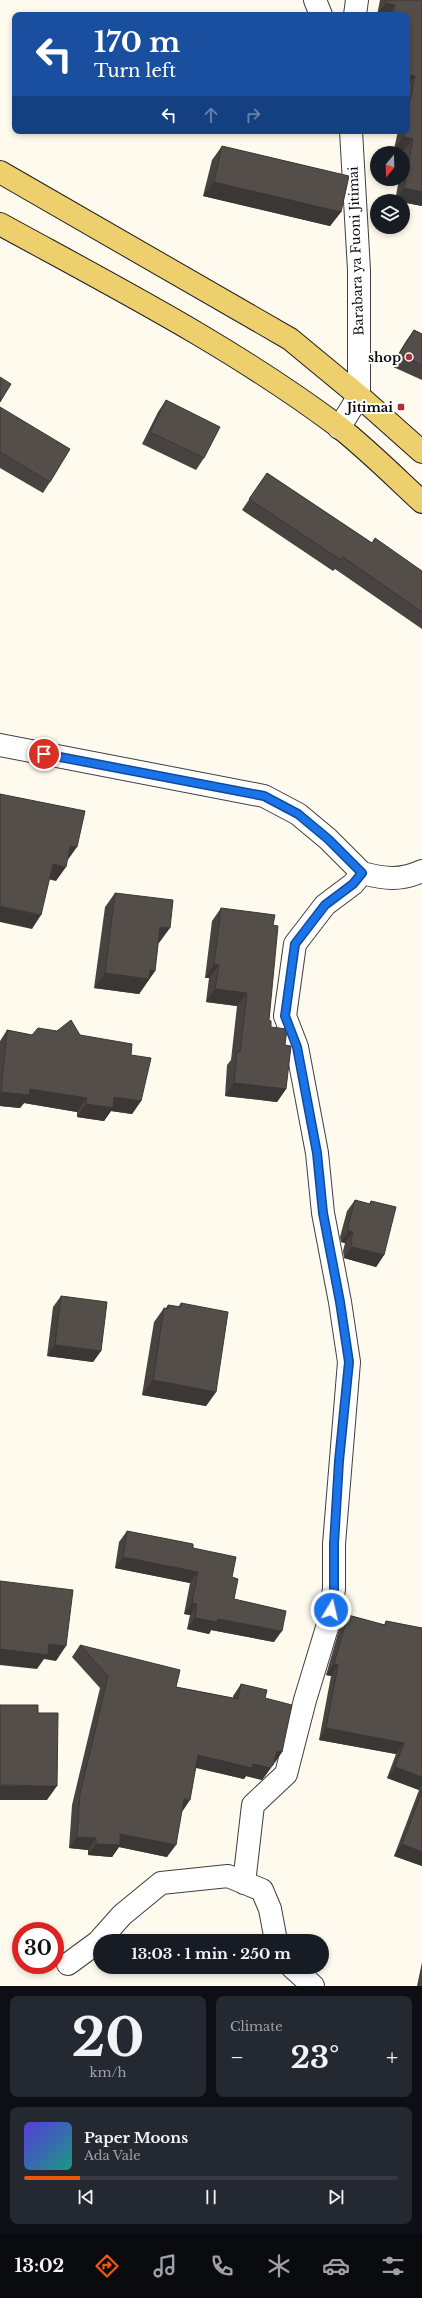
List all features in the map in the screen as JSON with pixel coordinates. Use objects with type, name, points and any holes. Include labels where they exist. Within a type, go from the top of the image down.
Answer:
[{"type":"main road","points":[[0,172],[290,339],[359,396],[422,452]]},
{"type":"main road","points":[[0,224],[155,309],[265,377],[340,428],[422,502]]},
{"type":"street","points":[[315,0],[320,12]]},
{"type":"street","points":[[355,12],[357,0]]},
{"type":"street","name":"Barabara ya Fuoni Jitimai","points":[[351,134],[359,270],[359,396]]},
{"type":"street","points":[[340,428],[359,396]]},
{"type":"street","points":[[0,746],[264,796],[298,814],[328,839],[362,873],[380,878],[406,878],[422,871]]},
{"type":"street","points":[[244,1883],[253,1804],[286,1774],[305,1700],[329,1621],[334,1589],[334,1544],[349,1362],[340,1302],[323,1213],[317,1153],[297,1047],[285,1016],[295,944],[325,905],[353,884],[362,873]]},
{"type":"street","points":[[68,1964],[98,1942],[122,1916],[161,1883],[228,1876],[262,1890],[270,1909],[275,1934]]},
{"type":"street","points":[[300,1974],[313,1986]]},
{"type":"building","points":[[386,0],[422,0],[422,192],[404,188],[404,186],[410,186],[410,155],[413,139],[403,137],[404,134],[410,134],[410,101],[415,76],[410,75],[410,12],[394,12],[395,5],[386,3]]},
{"type":"building","points":[[222,146],[349,176],[341,212],[214,182]]},
{"type":"building","points":[[414,330],[422,334],[422,365],[399,354]]},
{"type":"building","points":[[0,377],[11,384],[0,402]]},
{"type":"building","points":[[166,400],[220,427],[204,458],[150,432]]},
{"type":"building","points":[[0,407],[70,449],[50,482],[0,452]]},
{"type":"building","points":[[267,473],[372,543],[375,538],[422,571],[422,612],[343,557],[341,560],[249,499]]},
{"type":"building","points":[[0,794],[85,811],[77,847],[70,846],[66,867],[53,864],[41,915],[0,906]]},
{"type":"building","points":[[115,893],[173,900],[170,928],[160,927],[155,971],[150,970],[149,979],[105,973]]},
{"type":"building","points":[[221,908],[275,915],[273,925],[278,926],[269,1020],[271,1021],[271,1027],[287,1029],[285,1045],[291,1046],[286,1089],[234,1083],[237,1052],[240,1052],[247,993],[215,989],[219,965],[214,964]]},
{"type":"building","points":[[71,1020],[80,1035],[132,1044],[131,1055],[151,1058],[141,1101],[114,1097],[113,1108],[86,1104],[87,1098],[30,1089],[29,1095],[1,1092],[7,1030],[32,1035],[38,1028],[57,1031]]},
{"type":"building","points":[[355,1200],[370,1204],[371,1201],[396,1207],[384,1255],[352,1247],[351,1240],[353,1232],[349,1231],[348,1226]]},
{"type":"building","points":[[61,1296],[107,1302],[101,1351],[55,1345]]},
{"type":"building","points":[[181,1303],[228,1312],[216,1392],[153,1380],[164,1308],[168,1309],[168,1305],[181,1307]]},
{"type":"building","points":[[127,1531],[193,1544],[193,1548],[236,1557],[232,1577],[238,1579],[234,1599],[286,1611],[282,1631],[218,1619],[217,1622],[195,1618],[197,1604],[192,1603],[198,1572],[123,1557]]},
{"type":"building","points":[[0,1581],[73,1590],[66,1646],[49,1644],[48,1655],[0,1649]]},
{"type":"building","points":[[348,1615],[385,1625],[386,1621],[422,1628],[422,1777],[395,1767],[404,1743],[326,1728],[338,1665],[334,1664]]},
{"type":"building","points":[[80,1645],[180,1670],[176,1687],[238,1699],[241,1684],[267,1690],[265,1698],[292,1705],[282,1752],[277,1751],[273,1765],[270,1768],[253,1764],[252,1768],[198,1755],[190,1800],[184,1799],[176,1845],[120,1834],[120,1845],[96,1844],[96,1838],[77,1837],[80,1794],[108,1676]]},
{"type":"building","points":[[0,1705],[38,1705],[38,1713],[58,1713],[57,1786],[0,1785]]},
{"type":"building","points":[[422,1791],[422,1852],[402,1844]]},
{"type":"place","name":"shop","points":[[409,357]]},
{"type":"place","name":"Jitimai","points":[[401,407]]},
{"type":"route","points":[[44,754],[264,796],[298,814],[328,839],[362,873],[353,884],[325,905],[295,944],[285,1016],[297,1047],[317,1153],[323,1213],[340,1302],[349,1362],[339,1461],[334,1544],[334,1589],[331,1610]]}]
